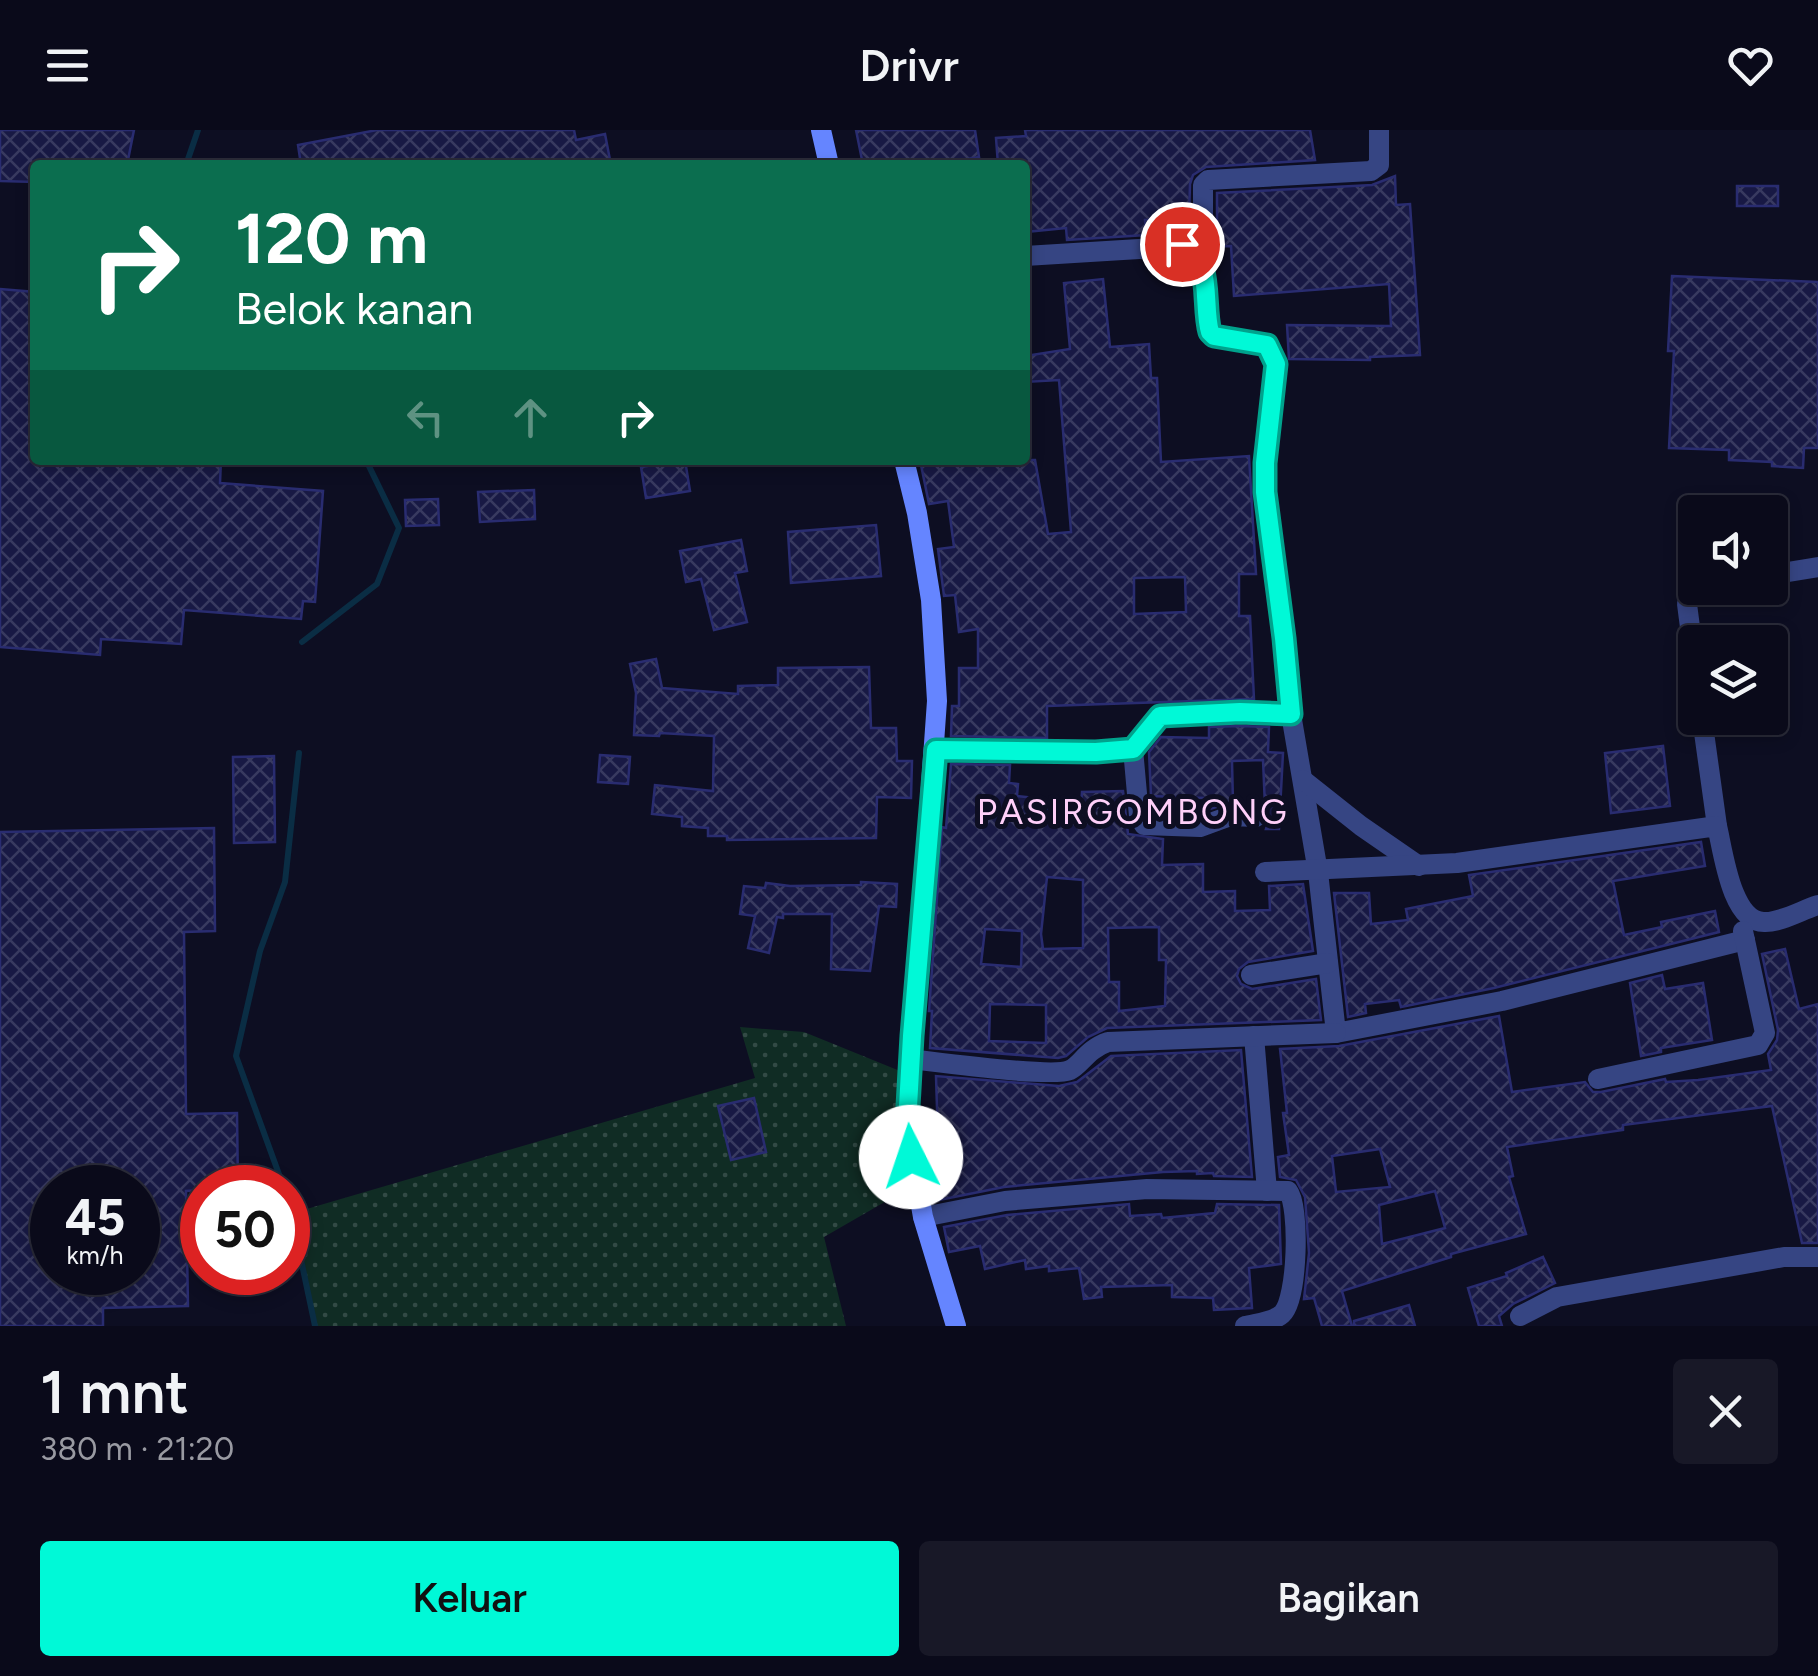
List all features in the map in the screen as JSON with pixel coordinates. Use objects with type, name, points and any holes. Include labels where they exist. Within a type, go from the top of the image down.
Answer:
[{"type":"main road","points":[[820,130],[829,160]]},
{"type":"main road","points":[[905,465],[931,600],[936,664],[936,750],[907,1124],[923,1217],[956,1326]]},
{"type":"street","points":[[1185,245],[1203,227],[1203,185],[1208,180],[1371,171],[1379,165],[1378,130]]},
{"type":"street","points":[[1030,256],[1185,245],[1196,253],[1201,268],[1210,332],[1214,336],[1267,345],[1276,364],[1265,492],[1291,714],[1318,872],[1336,1032]]},
{"type":"street","points":[[1788,572],[1818,567]]},
{"type":"street","points":[[1256,817],[1230,816],[1200,827],[1144,825],[1133,749],[1160,716],[1291,714]]},
{"type":"street","points":[[1705,735],[1718,826],[1735,900],[1749,917],[1763,923],[1818,905]]},
{"type":"street","points":[[936,750],[1133,749]]},
{"type":"street","points":[[1303,780],[1419,866]]},
{"type":"street","points":[[1265,872],[1419,866],[1718,826]]},
{"type":"street","points":[[1598,1079],[1763,1041],[1766,1032],[1741,926],[1749,917]]},
{"type":"street","points":[[910,1059],[1048,1072],[1072,1070],[1095,1046],[1108,1042],[1336,1032],[1502,1001],[1745,940]]},
{"type":"street","points":[[1252,975],[1328,963]]},
{"type":"street","points":[[1254,1036],[1267,1191]]},
{"type":"street","points":[[923,1217],[1005,1201],[1147,1189],[1288,1191],[1293,1196],[1295,1274],[1286,1310],[1273,1319],[1245,1326]]},
{"type":"street","points":[[1520,1316],[1557,1297],[1784,1257],[1818,1257]]},
{"type":"green space","points":[[740,1027],[804,1032],[900,1071],[902,1192],[824,1237],[846,1326],[315,1326],[309,1295],[310,1208],[755,1078]]},
{"type":"building","points":[[0,130],[134,130],[128,160],[30,160],[30,182],[0,181]]},
{"type":"building","points":[[377,130],[574,130],[576,140],[605,134],[610,160],[300,160],[298,145]]},
{"type":"building","points":[[856,130],[975,130],[979,157],[962,160],[862,160]]},
{"type":"building","points":[[1025,130],[1310,130],[1315,160],[1206,167],[1193,175],[1189,217],[1145,220],[1146,235],[1067,240],[1066,228],[1030,232],[1030,160],[998,160],[996,138],[1026,136]]},
{"type":"building","points":[[1395,176],[1396,205],[1410,204],[1420,355],[1370,360],[1289,359],[1287,325],[1391,326],[1389,284],[1234,296],[1231,246],[1208,247],[1217,227],[1217,193],[1372,185]]},
{"type":"building","points":[[1737,186],[1778,186],[1778,206],[1737,206]]},
{"type":"building","points":[[1672,276],[1818,282],[1818,448],[1804,448],[1803,468],[1729,460],[1729,450],[1669,448],[1674,351],[1668,351]]},
{"type":"building","points":[[1103,279],[1110,347],[1149,344],[1151,378],[1157,378],[1161,462],[1249,456],[1256,574],[1239,574],[1239,616],[1250,616],[1254,699],[1047,706],[1047,738],[951,736],[952,706],[959,706],[959,668],[978,668],[978,629],[959,632],[955,595],[944,596],[938,549],[954,547],[948,501],[929,504],[921,465],[1030,465],[1030,460],[1035,460],[1048,534],[1071,532],[1059,380],[1030,382],[1030,355],[1070,349],[1064,283]],"holes":[[[1185,577],[1186,612],[1134,614],[1134,578]]]},
{"type":"building","points":[[0,289],[30,292],[30,465],[221,465],[220,483],[323,491],[315,602],[303,601],[301,619],[184,610],[181,644],[101,639],[100,655],[0,647]]},
{"type":"building","points":[[686,465],[690,491],[646,498],[641,467]]},
{"type":"building","points":[[534,490],[535,519],[480,522],[478,492]]},
{"type":"building","points":[[438,499],[439,525],[406,526],[405,500]]},
{"type":"building","points":[[876,525],[881,576],[791,583],[788,532]]},
{"type":"building","points":[[741,540],[747,571],[735,573],[747,622],[714,630],[701,579],[686,582],[680,551]]},
{"type":"building","points":[[656,659],[662,688],[738,694],[738,686],[778,685],[778,668],[869,667],[871,728],[896,728],[897,761],[912,761],[911,798],[877,797],[876,838],[727,840],[727,836],[708,836],[708,828],[682,826],[682,817],[652,814],[655,785],[713,791],[714,736],[634,735],[636,693],[630,664]]},
{"type":"building","points":[[1209,727],[1269,727],[1268,752],[1283,753],[1279,829],[1266,829],[1270,817],[1265,807],[1263,760],[1232,761],[1233,802],[1203,811],[1204,798],[1151,796],[1149,752],[1161,737],[1209,738]]},
{"type":"building","points":[[1663,746],[1670,806],[1611,813],[1605,753]]},
{"type":"building","points":[[600,755],[630,757],[628,784],[598,782]]},
{"type":"building","points":[[274,756],[275,842],[234,843],[233,757]]},
{"type":"building","points":[[951,764],[1010,765],[1009,783],[1018,784],[1017,796],[1036,798],[1035,803],[1081,806],[1082,792],[1123,791],[1128,834],[1163,839],[1162,865],[1203,864],[1203,892],[1235,891],[1235,911],[1270,910],[1269,886],[1303,884],[1313,951],[1248,962],[1237,976],[1241,984],[1252,989],[1316,979],[1321,1020],[1107,1028],[1058,1058],[930,1048],[929,1011],[942,827],[946,828]],"holes":[[[1047,877],[1083,880],[1083,948],[1043,949]],[[1159,927],[1159,960],[1166,960],[1165,1006],[1119,1011],[1119,982],[1109,982],[1108,928]],[[985,929],[1022,931],[1021,967],[981,964]],[[990,1004],[1046,1005],[1046,1043],[989,1041]]]},
{"type":"building","points":[[214,828],[215,931],[184,932],[186,1114],[237,1113],[238,1165],[180,1165],[180,1295],[188,1295],[188,1306],[103,1308],[103,1326],[0,1326],[0,832]]},
{"type":"building","points":[[1701,842],[1705,866],[1613,881],[1624,935],[1662,927],[1661,922],[1715,911],[1719,932],[1401,1007],[1399,1000],[1365,1004],[1366,1013],[1348,1017],[1334,893],[1369,893],[1371,924],[1408,920],[1406,909],[1473,896],[1469,875]]},
{"type":"building","points":[[897,884],[896,907],[879,906],[870,971],[831,969],[832,914],[783,914],[783,918],[777,917],[769,953],[748,948],[755,916],[740,914],[744,886]]},
{"type":"building","points":[[1785,949],[1799,1009],[1818,1004],[1818,1243],[1802,1243],[1772,1106],[1623,1125],[1623,1130],[1507,1147],[1513,1176],[1509,1177],[1526,1234],[1451,1254],[1342,1291],[1352,1326],[1322,1326],[1314,1298],[1304,1299],[1309,1253],[1305,1197],[1296,1180],[1280,1177],[1278,1157],[1289,1155],[1280,1049],[1339,1046],[1499,1016],[1512,1092],[1585,1082],[1593,1092],[1601,1092],[1665,1079],[1698,1080],[1771,1070],[1768,1054],[1778,1030],[1762,954]],"holes":[[[1380,1149],[1390,1187],[1336,1192],[1332,1156]],[[1435,1191],[1445,1228],[1382,1244],[1379,1205]]]},
{"type":"building","points":[[1662,975],[1665,989],[1703,983],[1712,1040],[1661,1048],[1661,1052],[1641,1056],[1630,983]]},
{"type":"building","points":[[1241,1050],[1252,1177],[1163,1172],[1004,1187],[939,1200],[928,1142],[938,1141],[936,1076],[1059,1086],[1077,1082],[1111,1056]]},
{"type":"building","points":[[754,1098],[766,1152],[731,1160],[718,1106]]},
{"type":"building","points":[[1129,1204],[1130,1216],[1161,1214],[1162,1218],[1215,1213],[1217,1204],[1279,1205],[1281,1264],[1249,1268],[1252,1308],[1214,1310],[1213,1298],[1172,1297],[1172,1285],[1101,1287],[1102,1297],[1084,1299],[1079,1268],[1026,1269],[1025,1260],[985,1269],[980,1246],[949,1252],[944,1227],[1007,1215]]},
{"type":"building","points":[[1543,1257],[1555,1283],[1513,1304],[1499,1316],[1502,1326],[1479,1326],[1468,1288],[1507,1276],[1506,1273]]},
{"type":"building","points":[[1409,1305],[1415,1326],[1354,1326],[1354,1321]]},
{"type":"waterway","points":[[188,160],[198,130]]},
{"type":"waterway","points":[[302,642],[377,584],[399,528],[368,465]]},
{"type":"waterway","points":[[276,1165],[236,1056],[260,951],[285,882],[299,753]]},
{"type":"waterway","points":[[308,1295],[315,1326]]},
{"type":"district","name":"PASIRGOMBONG","points":[[1133,812]]},
{"type":"route","points":[[911,1157],[907,1124],[912,1036],[936,750],[1133,749],[1160,716],[1291,714],[1265,492],[1276,364],[1267,345],[1214,336],[1210,332],[1201,268],[1196,253],[1182,244]]}]
